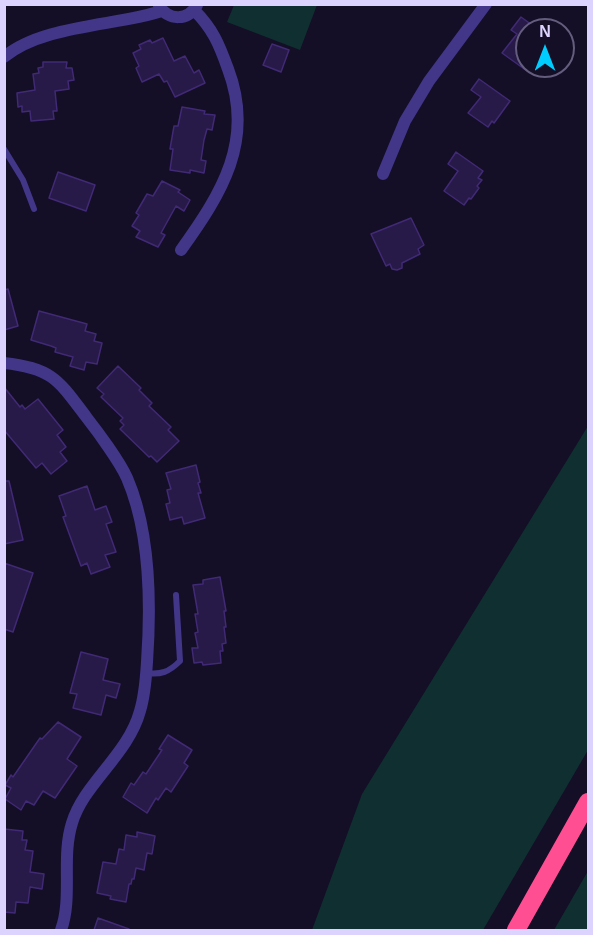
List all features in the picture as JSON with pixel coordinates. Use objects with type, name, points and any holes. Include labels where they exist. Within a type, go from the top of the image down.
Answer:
[{"type":"highway","points":[[516,930],[588,802]]},
{"type":"street","points":[[383,174],[405,121],[429,81],[486,4]]},
{"type":"street","points":[[4,57],[17,46],[51,34],[138,18],[160,8],[173,17],[184,17],[196,7],[219,42],[235,87],[239,123],[237,144],[216,196],[204,218],[181,250]]},
{"type":"street","points":[[4,363],[27,365],[53,377],[90,423],[127,477],[140,522],[146,560],[150,616],[141,711],[122,749],[84,800],[72,822],[66,857],[65,919],[61,930]]},
{"type":"lane","points":[[4,149],[23,180],[34,209]]},
{"type":"lane","points":[[146,673],[158,674],[170,670],[180,661],[176,595]]},
{"type":"green space","points":[[234,4],[317,5],[300,50],[227,22]]},
{"type":"green space","points":[[588,426],[588,750],[483,930],[312,930],[362,794]]},
{"type":"green space","points":[[588,871],[588,930],[554,930]]},
{"type":"building","points":[[515,37],[515,62],[502,53]]},
{"type":"building","points":[[163,38],[174,61],[185,56],[194,73],[199,70],[205,83],[175,97],[167,81],[164,82],[159,74],[142,82],[136,68],[139,66],[133,53],[141,49],[139,45]]},
{"type":"building","points":[[272,44],[289,50],[281,72],[263,65]]},
{"type":"building","points":[[43,62],[67,62],[66,68],[72,68],[74,80],[68,81],[69,89],[55,91],[57,111],[53,111],[54,119],[31,121],[30,111],[22,112],[22,106],[18,107],[17,93],[35,90],[33,74],[39,73],[38,68],[43,67]]},
{"type":"building","points":[[479,79],[510,101],[494,123],[492,121],[488,127],[468,113],[481,97],[471,90]]},
{"type":"building","points":[[182,107],[215,115],[212,130],[207,129],[204,140],[201,160],[206,161],[204,173],[170,170],[173,149],[170,149],[174,126],[178,126]]},
{"type":"building","points":[[456,152],[483,171],[478,178],[482,180],[477,186],[479,188],[464,205],[444,191],[458,171],[448,164]]},
{"type":"building","points":[[58,172],[95,185],[86,211],[49,198]]},
{"type":"building","points":[[162,181],[180,190],[178,192],[190,200],[184,211],[176,206],[161,233],[165,235],[158,247],[136,237],[140,231],[132,226],[139,215],[136,213],[147,194],[153,196]]},
{"type":"building","points":[[411,218],[424,245],[418,249],[420,254],[402,263],[402,268],[392,269],[390,264],[386,266],[371,234]]},
{"type":"building","points":[[8,289],[18,326],[4,330],[4,290]]},
{"type":"building","points":[[39,311],[87,324],[85,331],[96,334],[94,341],[102,343],[97,364],[86,362],[84,370],[70,366],[73,357],[55,352],[56,348],[31,340]]},
{"type":"building","points":[[118,366],[141,388],[139,390],[152,403],[149,406],[171,427],[168,430],[179,441],[157,462],[120,429],[124,425],[120,421],[123,418],[101,397],[104,394],[97,388]]},
{"type":"building","points":[[4,387],[20,407],[22,405],[25,409],[38,399],[63,430],[57,435],[66,447],[60,452],[67,461],[51,474],[42,463],[36,468],[4,430]]},
{"type":"building","points":[[196,465],[201,493],[198,493],[205,518],[184,524],[182,517],[170,520],[166,504],[170,503],[167,490],[171,489],[166,473]]},
{"type":"building","points":[[4,481],[9,481],[23,540],[4,544]]},
{"type":"building","points":[[87,486],[95,510],[106,506],[112,522],[106,524],[116,552],[105,555],[110,567],[91,574],[87,563],[81,566],[63,517],[66,516],[59,496]]},
{"type":"building","points":[[4,563],[33,573],[13,632],[4,629]]},
{"type":"building","points":[[220,577],[226,611],[224,611],[226,627],[224,627],[226,643],[222,644],[223,651],[220,651],[221,663],[203,665],[202,662],[194,663],[192,648],[198,648],[195,614],[198,614],[193,585],[203,584],[203,580]]},
{"type":"building","points":[[81,652],[108,659],[103,680],[120,684],[116,698],[106,695],[101,715],[73,708],[77,694],[70,693]]},
{"type":"building","points":[[58,722],[81,737],[67,759],[77,766],[55,798],[43,791],[34,805],[26,801],[21,810],[5,799],[11,788],[5,785],[40,738],[42,739]]},
{"type":"building","points":[[168,735],[192,750],[184,763],[188,766],[171,792],[166,788],[158,800],[156,798],[147,813],[123,797],[131,783],[134,785],[143,772],[146,774],[162,750],[159,749]]},
{"type":"building","points":[[4,829],[23,831],[22,840],[27,840],[25,850],[33,851],[30,872],[44,874],[42,889],[30,887],[28,903],[16,902],[15,913],[4,912]]},
{"type":"building","points":[[137,832],[155,836],[152,854],[147,853],[144,870],[136,868],[134,879],[129,884],[126,902],[110,899],[111,896],[97,893],[103,862],[116,864],[119,849],[124,850],[126,835],[137,837]]},
{"type":"building","points":[[98,918],[129,929],[129,930],[94,930]]}]
